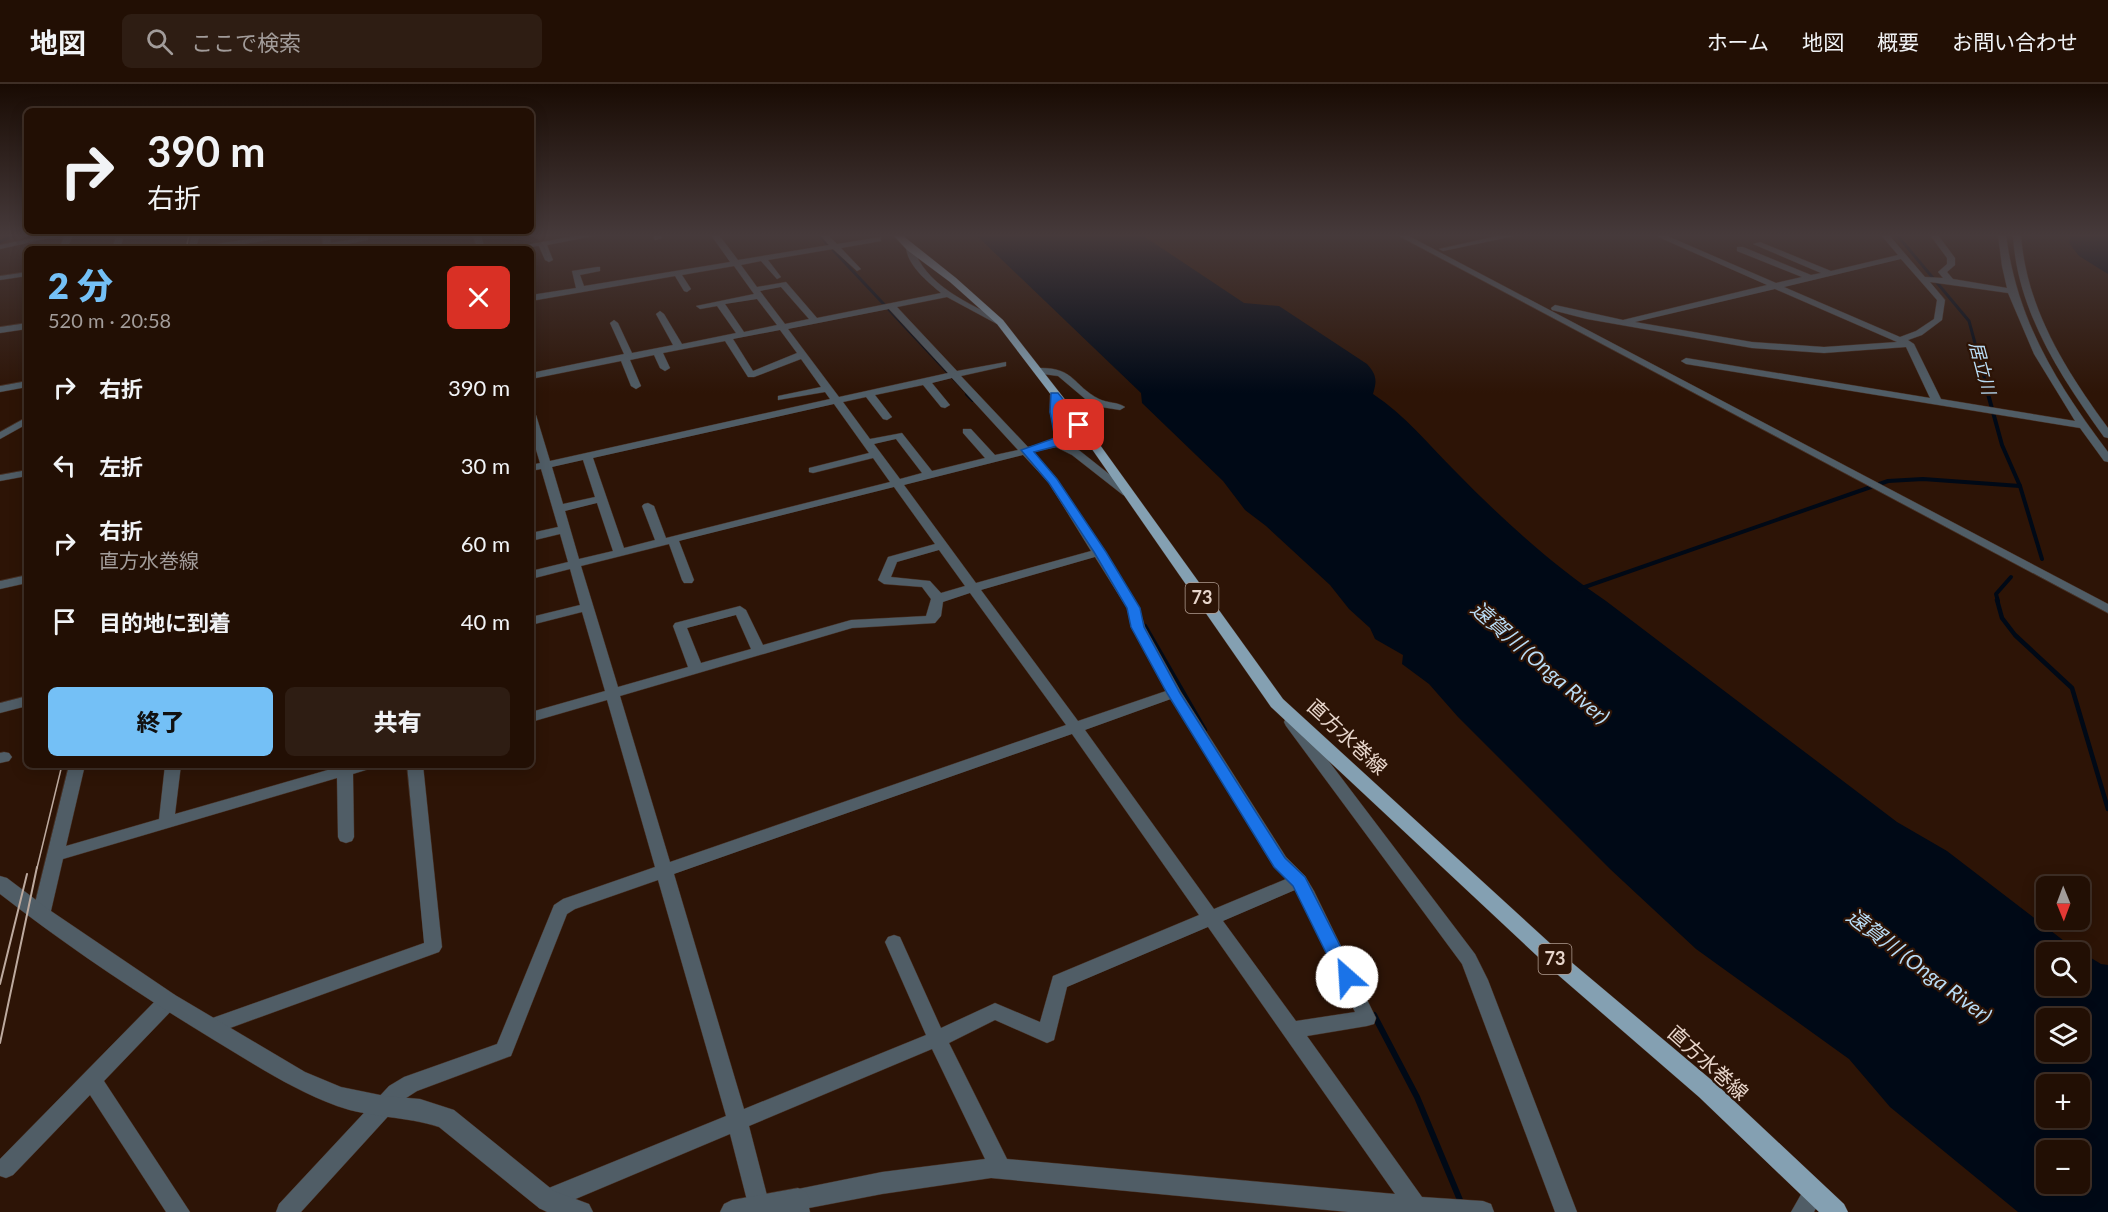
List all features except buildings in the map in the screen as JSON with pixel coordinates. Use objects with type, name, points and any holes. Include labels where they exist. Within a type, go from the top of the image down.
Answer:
[{"type":"main road","name":"直方水巻線","points":[[962,288],[1000,322],[1038,371],[1277,703],[1557,962],[1707,1090],[1836,1212]]},
{"type":"street","points":[[534,297],[589,288]]},
{"type":"street","points":[[755,288],[785,327],[801,355],[838,400],[942,546],[975,586],[1217,917],[1417,1207]]},
{"type":"street","points":[[700,306],[720,303],[769,288]]},
{"type":"street","points":[[786,288],[815,321]]},
{"type":"street","points":[[939,288],[946,295],[1000,322]]},
{"type":"street","points":[[1501,288],[2108,609]]},
{"type":"street","points":[[1516,288],[1588,327],[1610,345]]},
{"type":"street","points":[[1621,322],[1770,288]]},
{"type":"street","points":[[1781,288],[1906,342],[1938,403]]},
{"type":"street","points":[[1555,308],[1724,341],[1785,349],[1847,349],[1906,342],[1938,320],[1941,300],[1932,288]]},
{"type":"street","points":[[1990,288],[2012,291]]},
{"type":"street","points":[[2011,288],[2037,348],[2081,425],[2108,459]]},
{"type":"street","points":[[2026,288],[2053,350],[2090,411],[2108,435]]},
{"type":"street","points":[[534,375],[946,295]]},
{"type":"street","points":[[720,303],[741,334]]},
{"type":"street","points":[[887,306],[951,375],[1027,450],[1053,481],[1096,553],[1133,608],[1138,627],[1174,693],[1280,862],[1299,881],[1367,1018],[1293,1030]]},
{"type":"street","points":[[660,314],[679,347]]},
{"type":"street","points":[[614,323],[636,386]]},
{"type":"street","points":[[0,330],[24,326]]},
{"type":"street","points":[[727,337],[751,375],[801,355]]},
{"type":"street","points":[[657,351],[665,368]]},
{"type":"street","points":[[1686,361],[2081,425]]},
{"type":"street","points":[[534,467],[1002,364]]},
{"type":"street","points":[[1038,371],[1056,369],[1089,399],[1108,407],[1120,407]]},
{"type":"street","points":[[925,381],[945,405]]},
{"type":"street","points":[[0,389],[24,385]]},
{"type":"street","points":[[782,398],[827,389]]},
{"type":"street","points":[[869,394],[887,417]]},
{"type":"street","points":[[534,574],[899,484],[1057,442],[1061,438],[1055,412],[1055,395]]},
{"type":"street","points":[[2081,425],[2090,411]]},
{"type":"street","points":[[0,436],[24,422]]},
{"type":"street","points":[[534,425],[737,1120],[759,1207]]},
{"type":"street","points":[[967,431],[992,459]]},
{"type":"street","points":[[869,442],[898,435],[930,476]]},
{"type":"street","points":[[1057,442],[1076,453],[1127,493]]},
{"type":"street","points":[[813,470],[876,454]]},
{"type":"street","points":[[587,456],[620,553]]},
{"type":"street","points":[[0,478],[24,474]]},
{"type":"street","points":[[558,509],[602,499]]},
{"type":"street","points":[[648,506],[688,580]]},
{"type":"street","points":[[534,536],[564,529]]},
{"type":"street","points":[[941,597],[934,596],[926,584],[884,580],[892,560],[942,546]]},
{"type":"street","points":[[534,716],[851,624],[930,620],[934,616],[937,600],[941,597],[1096,553]]},
{"type":"street","points":[[0,585],[24,580]]},
{"type":"street","points":[[534,620],[587,608]]},
{"type":"street","points":[[696,669],[680,627],[740,610],[759,651]]},
{"type":"street","points":[[287,1212],[396,1093],[411,1084],[504,1050],[560,910],[569,904],[1174,693]]},
{"type":"street","points":[[0,708],[24,702]]},
{"type":"street","points":[[1277,703],[1468,959],[1479,980],[1566,1212]]},
{"type":"street","points":[[41,915],[75,768]]},
{"type":"street","points":[[166,823],[173,768]]},
{"type":"street","points":[[56,855],[354,768]]},
{"type":"street","points":[[210,1027],[433,947],[415,768]]},
{"type":"street","points":[[345,771],[346,837]]},
{"type":"street","points":[[548,1200],[937,1039],[995,1011],[1047,1034],[1059,982],[1299,881]]},
{"type":"street","points":[[0,883],[41,915],[168,1000],[297,1079],[340,1097],[385,1107],[420,1110],[446,1118],[548,1200],[581,1212]]},
{"type":"street","points":[[894,942],[937,1039],[999,1168]]},
{"type":"street","points":[[6,1168],[168,1000]]},
{"type":"street","points":[[92,1080],[179,1212]]},
{"type":"street","points":[[732,1212],[759,1207],[799,1206],[882,1183],[999,1168],[1470,1211]]},
{"type":"street","points":[[1802,1212],[1814,1191]]},
{"type":"water","name":"遠賀川 (Onga River)","points":[[1031,288],[1221,288],[1244,303],[1279,306],[1367,364],[1375,378],[1373,394],[1406,421],[1473,490],[1546,556],[1897,822],[1947,851],[2036,919],[2036,930],[2050,930],[2065,942],[2036,942],[2036,996],[2090,996],[2090,957],[2101,964],[2108,965],[2108,1212],[2018,1212],[1890,1107],[1849,1059],[1696,949],[1610,869],[1458,717],[1429,684],[1402,664],[1403,655],[1375,639],[1370,628],[1349,609],[1330,585],[1266,526],[1245,510],[1223,481],[1142,403],[1141,393]]},
{"type":"waterway","points":[[868,288],[969,395]]},
{"type":"waterway","name":"居立川","points":[[1941,288],[1969,321],[1989,395]]},
{"type":"waterway","points":[[967,394],[973,400]]},
{"type":"waterway","name":"居立川","points":[[1988,394],[2002,445],[2020,486]]},
{"type":"waterway","points":[[1579,589],[1888,481],[1923,479],[2020,486]]},
{"type":"waterway","points":[[2020,486],[2042,559]]},
{"type":"waterway","points":[[1998,601],[1996,594],[2011,577]]},
{"type":"waterway","points":[[1997,600],[2002,618],[2015,635],[2072,688],[2108,809]]},
{"type":"waterway","points":[[1145,626],[1205,730]]},
{"type":"waterway","points":[[1374,1015],[1417,1097],[1465,1212]]},
{"type":"tram line","points":[[37,868],[61,768]]},
{"type":"tram line","points":[[0,1043],[37,867]]},
{"type":"tram line","points":[[0,984],[27,874]]},
{"type":"route","points":[[1079,425],[1055,395],[1055,412],[1061,438],[1057,442],[1027,450],[1053,481],[1100,552],[1133,608],[1138,627],[1174,693],[1280,862],[1299,881],[1308,896],[1347,977]]}]
